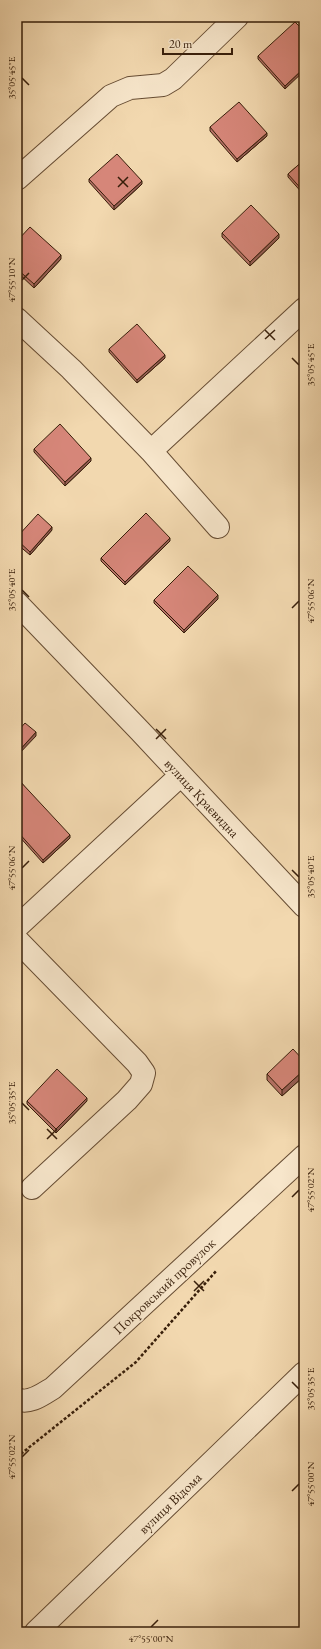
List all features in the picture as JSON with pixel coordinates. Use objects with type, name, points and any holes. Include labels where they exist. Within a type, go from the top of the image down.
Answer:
[{"type":"street","points":[[17,179],[111,96],[130,88],[163,85],[173,79],[237,17]]},
{"type":"street","points":[[151,451],[304,309]]},
{"type":"street","points":[[17,319],[71,369],[151,451],[218,527]]},
{"type":"street","name":"вулиця Краєвидна","points":[[17,603],[304,906]]},
{"type":"street","points":[[17,927],[181,775]]},
{"type":"street","points":[[17,940],[137,1063],[144,1073],[141,1084],[127,1100],[32,1188]]},
{"type":"street","name":"Покровський провулок","points":[[17,1399],[22,1402],[33,1400],[53,1388],[304,1156]]},
{"type":"street","name":"вулиця Відома","points":[[36,1632],[304,1373]]},
{"type":"path","points":[[17,1457],[136,1362],[218,1269]]},
{"type":"building","points":[[17,17],[25,17],[17,23]]},
{"type":"building","points":[[295,22],[304,31],[304,68],[285,86],[258,56]]},
{"type":"building","points":[[239,102],[267,133],[237,159],[210,127]]},
{"type":"building","points":[[117,154],[142,181],[114,206],[89,179]]},
{"type":"building","points":[[304,160],[304,192],[288,174]]},
{"type":"building","points":[[251,205],[279,234],[250,262],[222,233]]},
{"type":"building","points":[[30,227],[61,255],[34,284],[17,269],[17,241]]},
{"type":"building","points":[[137,324],[165,355],[137,380],[109,349]]},
{"type":"building","points":[[60,424],[91,458],[65,482],[34,449]]},
{"type":"building","points":[[146,513],[170,538],[125,582],[101,558]]},
{"type":"building","points":[[38,514],[52,527],[30,552],[17,540],[17,537]]},
{"type":"building","points":[[188,566],[218,595],[184,630],[154,600]]},
{"type":"building","points":[[25,723],[36,732],[17,753],[17,732]]},
{"type":"building","points":[[17,778],[70,835],[43,860],[17,831]]},
{"type":"building","points":[[293,1049],[304,1061],[304,1070],[282,1090],[267,1074]]},
{"type":"building","points":[[57,1069],[87,1098],[56,1129],[27,1101]]}]
